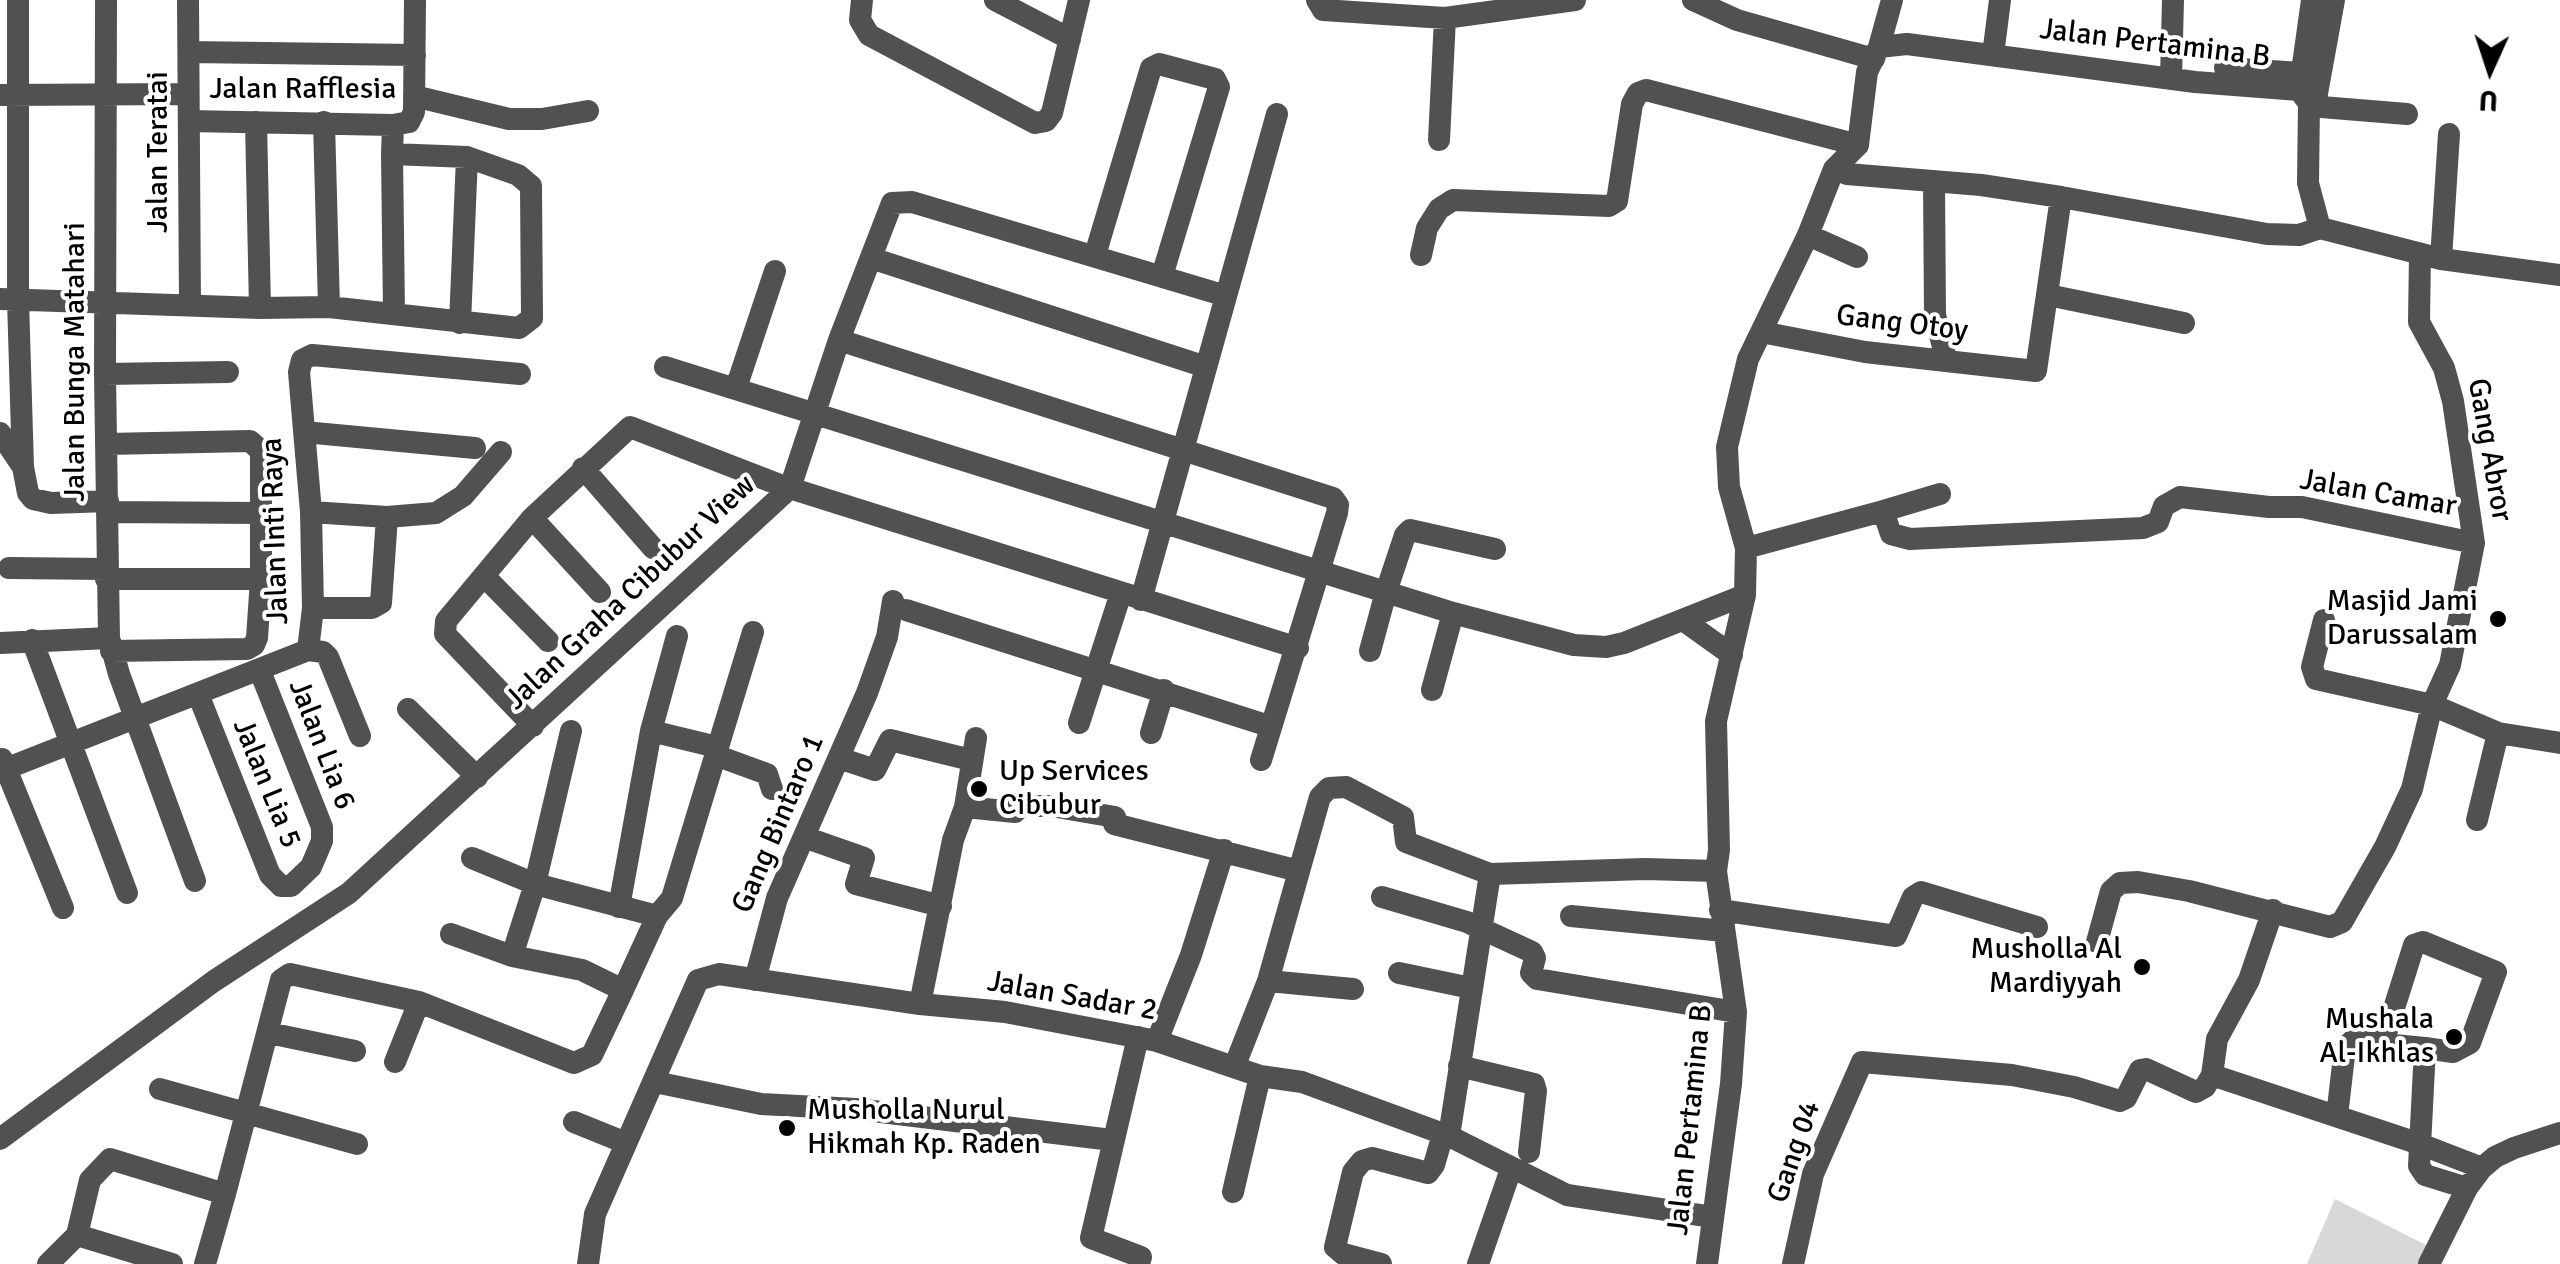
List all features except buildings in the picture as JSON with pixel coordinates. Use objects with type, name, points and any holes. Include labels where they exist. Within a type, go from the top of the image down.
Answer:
[{"type":"street","points":[[18,0],[10,95],[9,300],[28,493],[42,502],[262,513]]},
{"type":"street","name":"Jalan Bunga Matahari","points":[[106,0],[105,374],[110,644],[195,881]]},
{"type":"street","name":"Jalan Teratai","points":[[188,0],[190,304]]},
{"type":"street","name":"Jalan Rafflesia","points":[[189,121],[404,124],[412,117],[414,96],[415,0]]},
{"type":"street","points":[[862,0],[860,20],[868,35],[1035,124],[1046,121],[1052,113],[1079,0]]},
{"type":"street","points":[[996,0],[1070,38]]},
{"type":"street","points":[[1318,0],[1323,10],[1446,18],[1575,0]]},
{"type":"street","name":"Jalan Pertamina B","points":[[1693,0],[1737,20],[1876,53],[1906,44],[2305,93]]},
{"type":"street","points":[[1422,255],[1427,228],[1439,209],[1453,200],[1608,206],[1617,201],[1632,104],[1638,93],[1646,90],[1858,145],[1866,72],[1892,0]]},
{"type":"street","points":[[1993,55],[2000,0]]},
{"type":"street","points":[[2171,78],[2173,0]]},
{"type":"street","points":[[2313,0],[2305,93],[2308,183],[2320,228]]},
{"type":"street","points":[[1439,140],[1446,18]]},
{"type":"street","points":[[189,52],[415,55]]},
{"type":"street","points":[[1095,255],[1151,68],[1159,64],[1215,79],[1219,87],[1162,276]]},
{"type":"street","points":[[2193,67],[2407,114]]},
{"type":"street","points":[[10,95],[188,94]]},
{"type":"street","points":[[414,96],[510,119],[588,111]]},
{"type":"street","points":[[1079,723],[1097,669],[1162,523],[1277,114]]},
{"type":"street","points":[[256,122],[260,308]]},
{"type":"street","points":[[324,122],[329,307]]},
{"type":"street","points":[[392,125],[394,313]]},
{"type":"street","name":"Gang Abror","points":[[2449,134],[2419,322],[2444,368],[2453,401],[2474,544]]},
{"type":"street","name":"Jalan Pertamina B","points":[[1706,1264],[1736,1012],[1716,871],[1716,721],[1745,595],[1746,548],[1729,487],[1727,447],[1748,359],[1808,236],[1834,169],[1858,145]]},
{"type":"street","points":[[9,300],[329,307],[519,328],[532,318],[530,186],[518,174],[468,157],[392,154]]},
{"type":"street","points":[[460,322],[468,157]]},
{"type":"street","points":[[1834,169],[1848,174],[2061,197],[2268,234],[2299,235],[2320,228],[2430,256],[2560,275]]},
{"type":"street","points":[[1934,183],[1935,314],[1946,359]]},
{"type":"street","points":[[2061,197],[2048,294],[2184,323]]},
{"type":"street","name":"Jalan Graha Cibubur View","points":[[0,1139],[214,981],[331,907],[795,489],[839,340],[892,203],[904,200],[1226,296]]},
{"type":"street","points":[[1808,236],[1857,257]]},
{"type":"street","points":[[871,258],[1206,367]]},
{"type":"street","points":[[736,388],[775,271]]},
{"type":"street","name":"Gang Otoy","points":[[1761,332],[1865,352],[2036,371],[2048,294]]},
{"type":"street","points":[[839,340],[1333,498],[1338,505],[1337,514],[1261,760]]},
{"type":"street","name":"Jalan Inti Raya","points":[[2,765],[70,744],[308,650],[313,608],[311,512],[299,372],[302,360],[312,355],[520,374]]},
{"type":"street","points":[[665,367],[1453,613],[1590,648],[1624,643],[1745,595]]},
{"type":"street","points":[[105,374],[228,372]]},
{"type":"street","points":[[532,726],[446,634],[446,621],[532,518],[630,427],[795,489],[1298,648]]},
{"type":"street","points":[[304,432],[474,448]]},
{"type":"street","points":[[0,433],[23,467]]},
{"type":"street","points":[[0,643],[32,640],[250,648],[257,638],[261,450],[255,443],[108,444]]},
{"type":"street","points":[[311,512],[387,516],[436,513],[462,496],[501,452]]},
{"type":"street","points":[[583,468],[653,548]]},
{"type":"street","points":[[1746,548],[1940,494]]},
{"type":"street","name":"Jalan Camar","points":[[1883,511],[1891,534],[1910,539],[2143,528],[2158,522],[2164,506],[2180,497],[2302,508],[2474,544],[2450,665],[2432,705],[2412,789],[2374,870],[2342,922],[2330,927],[2273,910]]},
{"type":"street","points":[[313,608],[372,608],[381,603],[387,516]]},
{"type":"street","points":[[532,518],[600,592]]},
{"type":"street","points":[[1370,651],[1386,592],[1410,530],[1496,549]]},
{"type":"street","points":[[9,568],[261,579]]},
{"type":"street","points":[[486,577],[548,641]]},
{"type":"street","name":"Gang Bintaro 1","points":[[754,980],[777,898],[867,693],[899,606],[1097,669]]},
{"type":"street","points":[[1432,690],[1453,613]]},
{"type":"street","points":[[1683,620],[1732,655]]},
{"type":"street","points":[[2324,620],[2312,668],[2316,678],[2432,705],[2498,733],[2560,743]]},
{"type":"street","points":[[205,1264],[249,1113],[280,980],[290,974],[419,1002],[574,1063],[592,1056],[657,916],[672,898],[753,632]]},
{"type":"street","points":[[619,906],[651,731],[677,636]]},
{"type":"street","points":[[32,640],[127,893]]},
{"type":"street","points":[[308,650],[323,652],[328,657],[360,736]]},
{"type":"street","points":[[1097,669],[1270,726]]},
{"type":"street","name":"Jalan Lia 6","points":[[260,671],[322,828],[322,841]]},
{"type":"street","points":[[1151,733],[1164,690]]},
{"type":"street","name":"Jalan Lia 5","points":[[198,694],[275,883],[291,886],[311,867],[322,841]]},
{"type":"street","points":[[408,709],[477,778]]},
{"type":"street","points":[[512,956],[535,884],[571,730]]},
{"type":"street","points":[[651,731],[716,751],[767,774],[772,789]]},
{"type":"street","points":[[2477,820],[2498,733]]},
{"type":"street","points":[[839,758],[875,770],[890,740],[974,749],[920,1004]]},
{"type":"street","points":[[2,765],[62,908]]},
{"type":"street","points":[[1235,1065],[1268,981],[1320,797],[1329,788],[1346,787],[1403,817],[1406,842],[1490,874],[1645,868],[1716,871]]},
{"type":"street","points":[[964,808],[1015,812],[1021,806],[1052,806],[1115,817],[1114,824],[1299,871]]},
{"type":"street","points":[[804,836],[864,858],[856,884],[941,906]]},
{"type":"street","points":[[1138,1264],[1141,1257],[1092,1238],[1112,1140],[1147,1039],[1191,956],[1224,850]]},
{"type":"street","points":[[472,858],[535,884],[657,916]]},
{"type":"street","points":[[1382,1264],[1336,1258],[1335,1246],[1353,1172],[1362,1161],[1372,1158],[1428,1173],[1434,1165],[1446,1135],[1490,874]]},
{"type":"street","points":[[2097,942],[2111,891],[2120,883],[2155,885],[2273,910],[2249,980],[2217,1040],[2212,1075],[2482,1168]]},
{"type":"street","points":[[1571,916],[1722,920],[1896,936],[1913,897],[1921,892],[2037,927]]},
{"type":"street","points":[[1382,897],[1467,922],[1532,952],[1535,958],[1531,973],[1536,979],[1736,1012]]},
{"type":"street","points":[[451,934],[512,956],[582,970],[623,990]]},
{"type":"street","points":[[2337,1116],[2346,1047],[2352,1041],[2454,1052],[2470,1043],[2496,972],[2423,942],[2414,944],[2383,1043]]},
{"type":"street","points":[[1399,973],[1472,988]]},
{"type":"street","name":"Jalan Sadar 2","points":[[588,1264],[594,1214],[698,980],[719,974],[920,1004],[1006,1012],[1147,1039],[1260,1076],[1302,1082],[1446,1135],[1567,1195],[1714,1217]]},
{"type":"street","points":[[1268,981],[1353,989]]},
{"type":"street","points":[[395,1062],[419,1002]]},
{"type":"street","points":[[269,1033],[355,1051]]},
{"type":"street","points":[[2425,1048],[2419,1166],[2424,1175],[2467,1188]]},
{"type":"street","name":"Gang 04","points":[[1798,1263],[1812,1174],[1862,1062],[2012,1075],[2120,1101],[2126,1098],[2140,1070],[2196,1092],[2205,1087],[2212,1075]]},
{"type":"street","points":[[1459,1066],[1534,1084],[1528,1152]]},
{"type":"street","points":[[1233,1192],[1260,1076]]},
{"type":"street","points":[[655,1082],[761,1104],[856,1109],[1112,1140]]},
{"type":"street","points":[[160,1089],[357,1144]]},
{"type":"street","points":[[574,1122],[626,1142]]},
{"type":"street","points":[[2430,1264],[2467,1188],[2482,1168],[2514,1148],[2560,1133]]},
{"type":"street","points":[[48,1264],[76,1235],[90,1180],[110,1160],[225,1194]]},
{"type":"street","points":[[1478,1264],[1511,1169]]},
{"type":"street","points":[[76,1235],[172,1264]]},
{"type":"shaded area","points":[[2335,1199],[2428,1246],[2419,1264],[2307,1264]]},
{"type":"place","name":"Masjid Jami Darussalam","points":[[2498,619]]},
{"type":"place","name":"Up Services Cibubur","points":[[979,789]]},
{"type":"place","name":"Musholla Al Mardiyyah","points":[[2142,967]]},
{"type":"place","name":"Mushala Al-Ikhlas","points":[[2454,1037]]},
{"type":"place","name":"Musholla Nurul Hikmah Kp. Raden","points":[[787,1128]]}]
